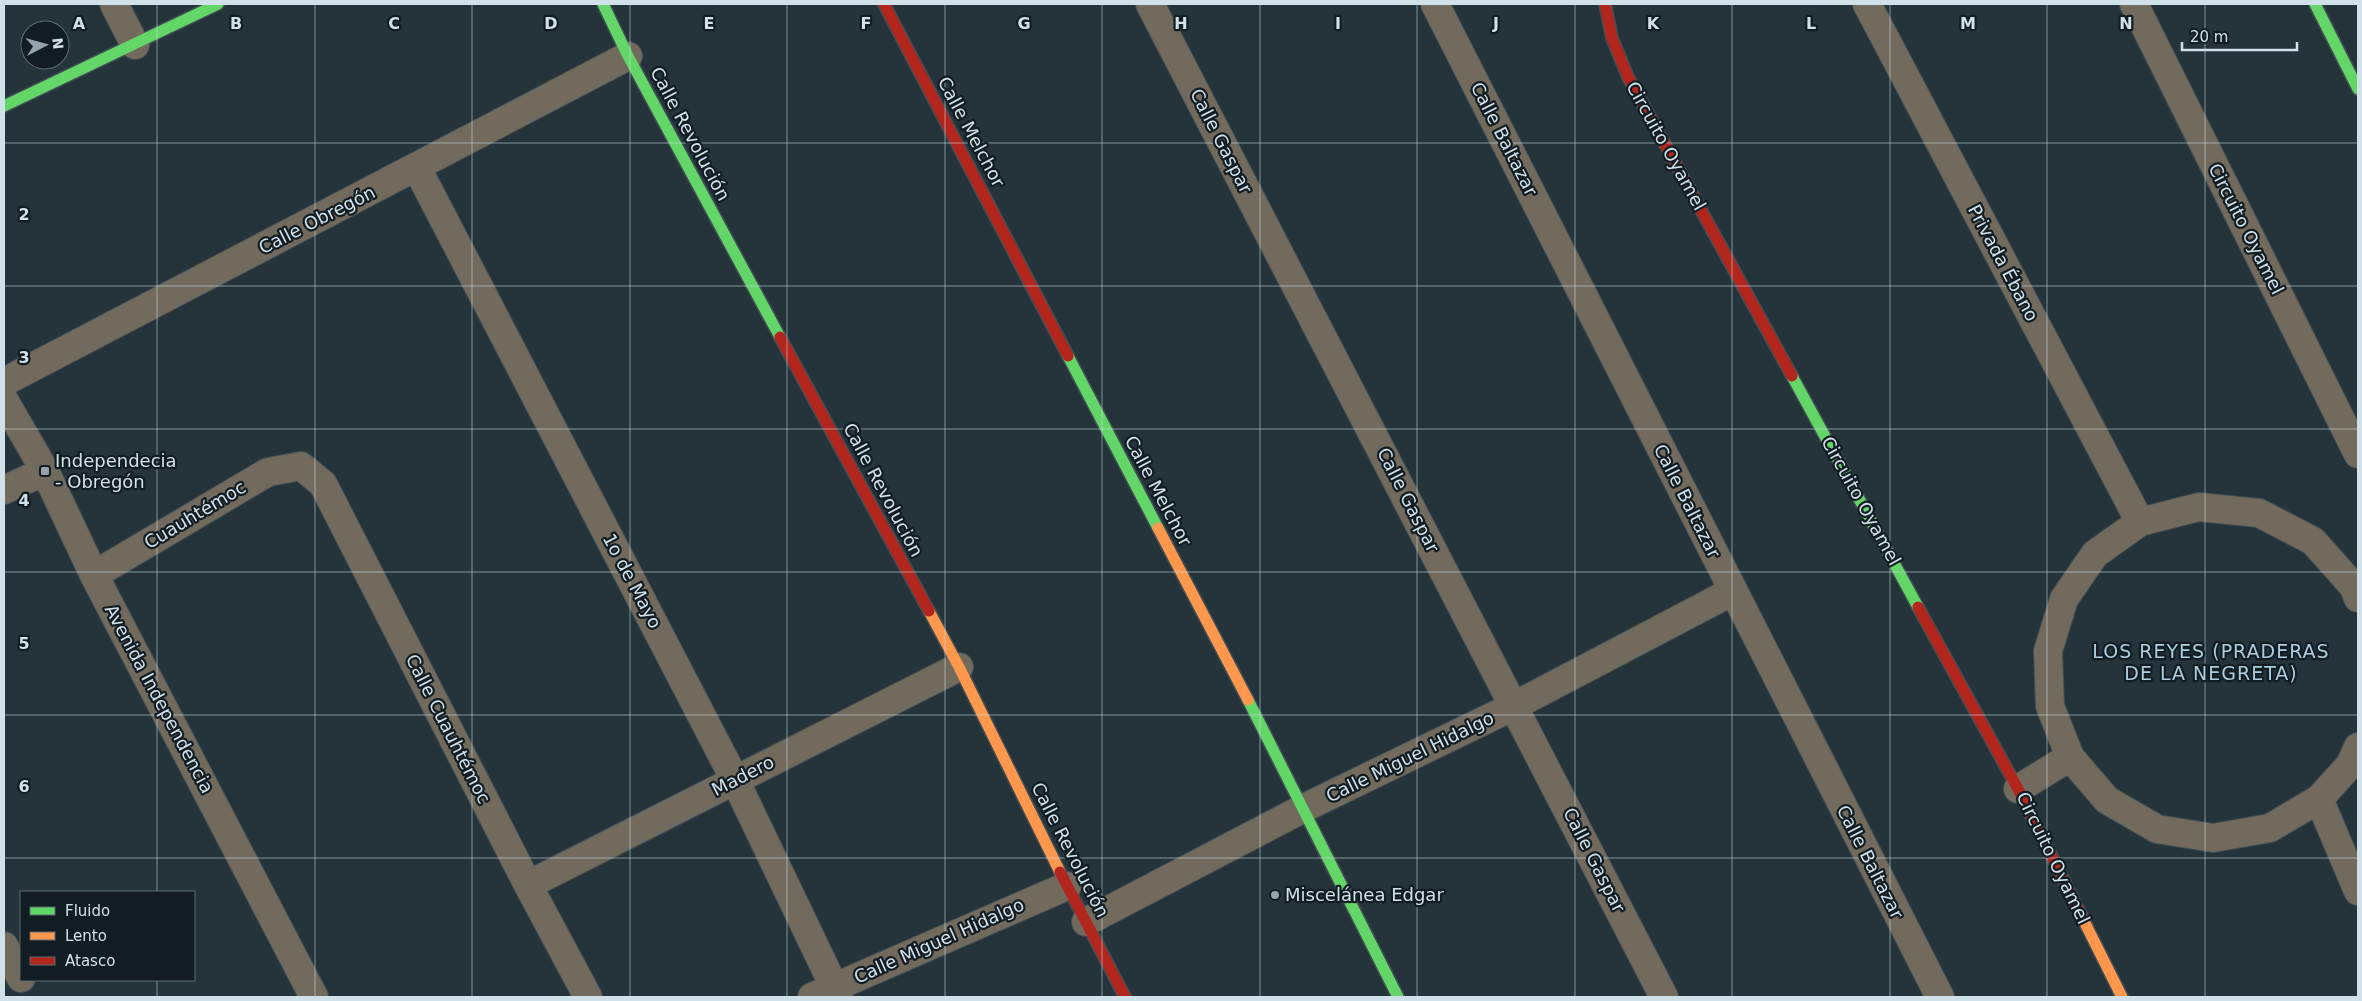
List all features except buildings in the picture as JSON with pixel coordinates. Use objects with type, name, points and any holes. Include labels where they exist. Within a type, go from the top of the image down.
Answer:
[{"type":"street","points":[[114,4],[135,45]]},
{"type":"street","points":[[4,106],[218,4]]},
{"type":"street","name":"Calle Revolución","points":[[603,4],[628,56],[959,667],[1067,886],[1125,997]]},
{"type":"street","name":"Calle Melchor","points":[[884,4],[1304,808],[1398,997]]},
{"type":"street","name":"Calle Gaspar","points":[[1150,4],[1664,997]]},
{"type":"street","name":"Calle Baltazar","points":[[1435,4],[1940,997]]},
{"type":"street","name":"Circuito Oyamel","points":[[1605,4],[1612,38],[1628,77],[2018,789],[2122,997]]},
{"type":"street","name":"Privada Ébano","points":[[1867,4],[2140,522]]},
{"type":"street","name":"Circuito Oyamel","points":[[2134,4],[2358,454]]},
{"type":"street","points":[[2324,8],[2358,89]]},
{"type":"street","name":"Calle Obregón","points":[[4,382],[417,168],[628,56]]},
{"type":"street","name":"1o de Mayo","points":[[417,168],[735,780],[828,994]]},
{"type":"street","name":"Avenida Independencia","points":[[4,400],[44,471],[94,575],[314,997]]},
{"type":"street","name":"Cuauhtémoc","points":[[94,575],[268,472],[301,466]]},
{"type":"street","name":"Calle Cuauhtémoc","points":[[301,466],[322,484],[528,885],[588,997]]},
{"type":"street","points":[[4,490],[44,471]]},
{"type":"street","points":[[2357,589],[2314,541],[2259,513],[2199,507],[2140,522],[2096,554],[2064,599],[2048,652],[2050,706],[2070,757],[2107,800],[2157,829],[2214,838],[2270,828],[2319,800],[2350,765],[2358,747]]},
{"type":"street","name":"Calle Miguel Hidalgo","points":[[1086,922],[1304,808],[1514,706],[1733,591]]},
{"type":"street","name":"Madero","points":[[528,885],[959,667]]},
{"type":"street","points":[[2018,789],[2070,757]]},
{"type":"street","points":[[2319,800],[2358,891]]},
{"type":"street","name":"Calle Miguel Hidalgo","points":[[828,994],[1067,886]]},
{"type":"street","points":[[4,946],[20,975]]},
{"type":"street","points":[[23,981],[32,997]]},
{"type":"traffic: fast","points":[[4,106],[218,4]]},
{"type":"traffic: fast","points":[[603,4],[628,56],[780,337]]},
{"type":"traffic: fast","points":[[2315,4],[2358,89]]},
{"type":"traffic: fast","points":[[1068,356],[1158,528]]},
{"type":"traffic: fast","points":[[1792,376],[1918,607]]},
{"type":"traffic: fast","points":[[1248,700],[1398,997]]},
{"type":"traffic: slow","points":[[1158,528],[1248,700]]},
{"type":"traffic: slow","points":[[929,611],[959,667],[1060,872]]},
{"type":"traffic: slow","points":[[2081,915],[2122,997]]},
{"type":"traffic: jam","points":[[884,4],[1068,356]]},
{"type":"traffic: jam","points":[[1605,4],[1612,38],[1628,77],[1792,376]]},
{"type":"traffic: jam","points":[[780,337],[929,611]]},
{"type":"traffic: jam","points":[[1918,607],[2018,789],[2081,915]]},
{"type":"traffic: jam","points":[[1060,872],[1125,997]]},
{"type":"place","name":"Independecia - Obregón","points":[[45,471]]},
{"type":"place","name":"Miscelánea Edgar","points":[[1275,895]]},
{"type":"district","name":"LOS REYES (PRADERAS DE LA NEGRETA)","points":[[2211,662]]}]
